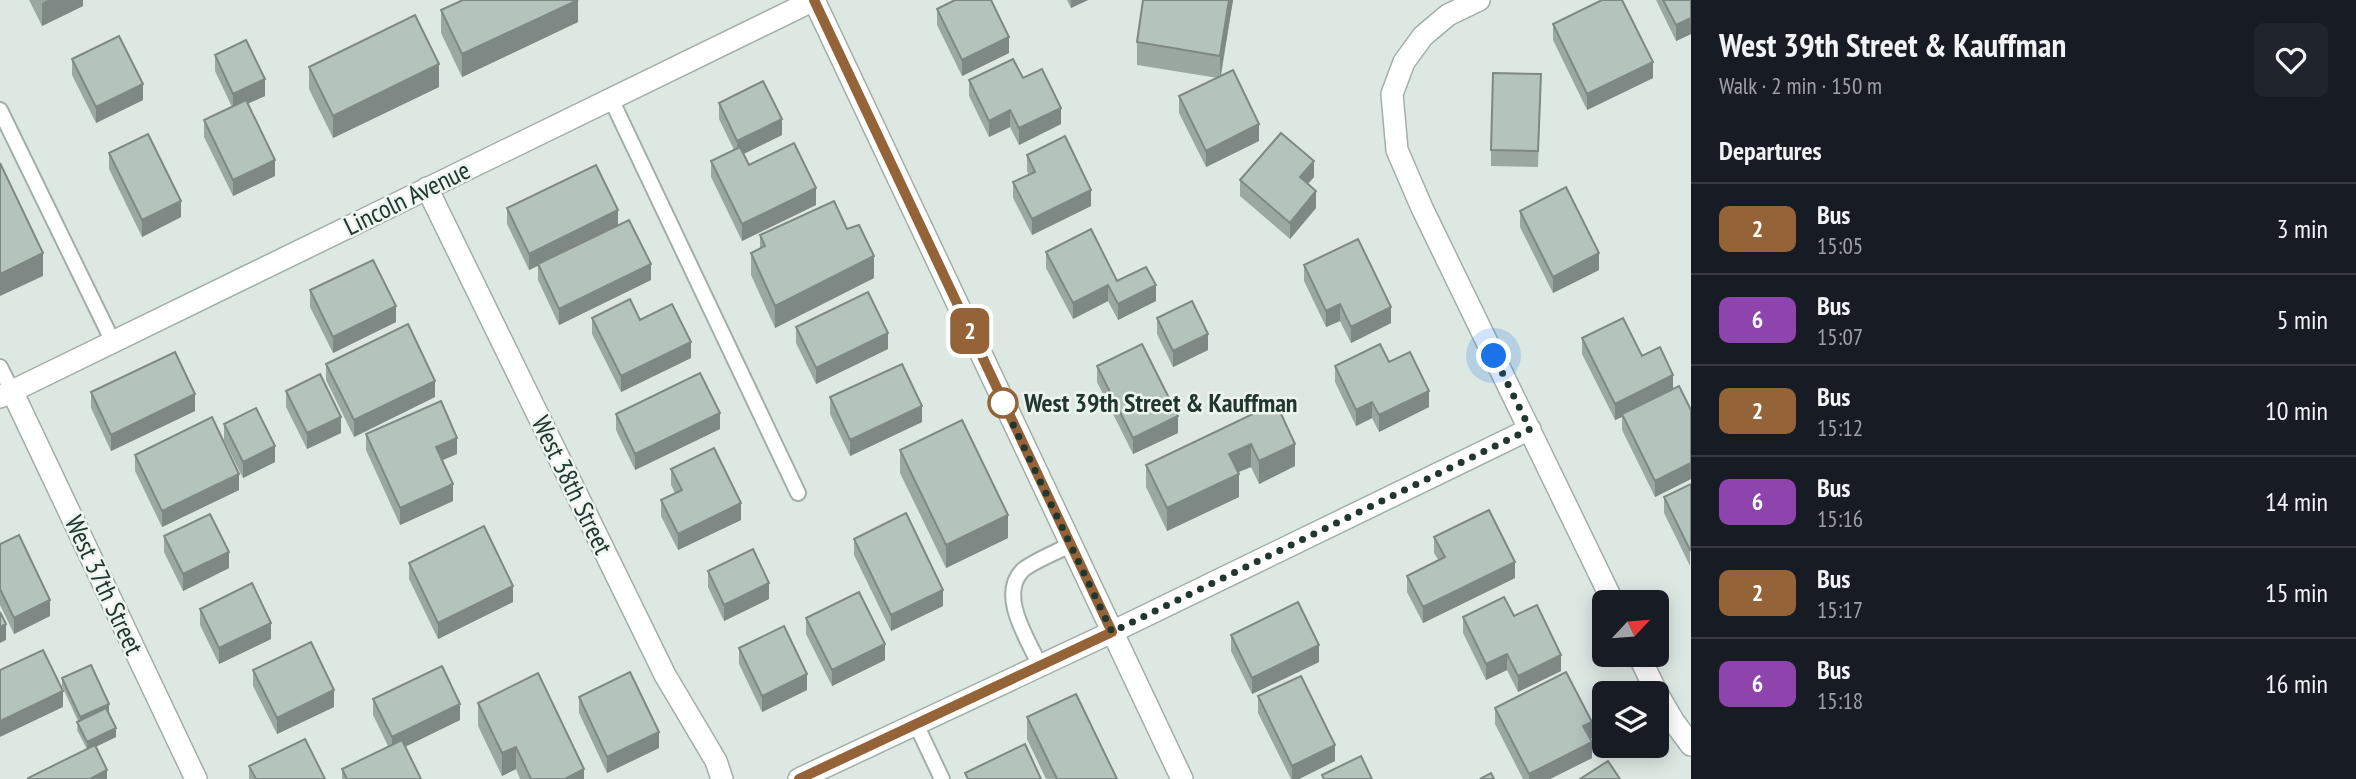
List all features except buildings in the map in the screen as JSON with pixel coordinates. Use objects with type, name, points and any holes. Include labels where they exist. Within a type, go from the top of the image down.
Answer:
[{"type":"street","name":"Lincoln Avenue","points":[[6,394],[814,0]]},
{"type":"street","points":[[814,0],[1182,779]]},
{"type":"street","points":[[1479,0],[1447,15],[1423,36],[1404,62],[1392,94],[1397,150],[1422,208],[1607,590]]},
{"type":"street","name":"West 38th Street","points":[[427,188],[665,675],[716,761],[722,779]]},
{"type":"street","name":"West 37th Street","points":[[6,394],[196,779]]},
{"type":"street","points":[[799,779],[1112,632],[1530,429]]},
{"type":"street","points":[[1669,713],[1691,745]]},
{"type":"lane","points":[[611,99],[799,493]]},
{"type":"lane","points":[[0,110],[113,342]]},
{"type":"lane","points":[[0,367],[6,394]]},
{"type":"lane","points":[[1040,666],[1014,607],[1013,587],[1023,570],[1070,545]]},
{"type":"lane","points":[[916,724],[942,779]]},
{"type":"bus line","name":"2","points":[[799,779],[1112,632],[814,0]]},
{"type":"place","name":"West 39th Street & Kauffman","points":[[1003,403]]},
{"type":"route","points":[[1003,403],[1000,397],[1112,632],[1530,429],[1494,356]]}]
